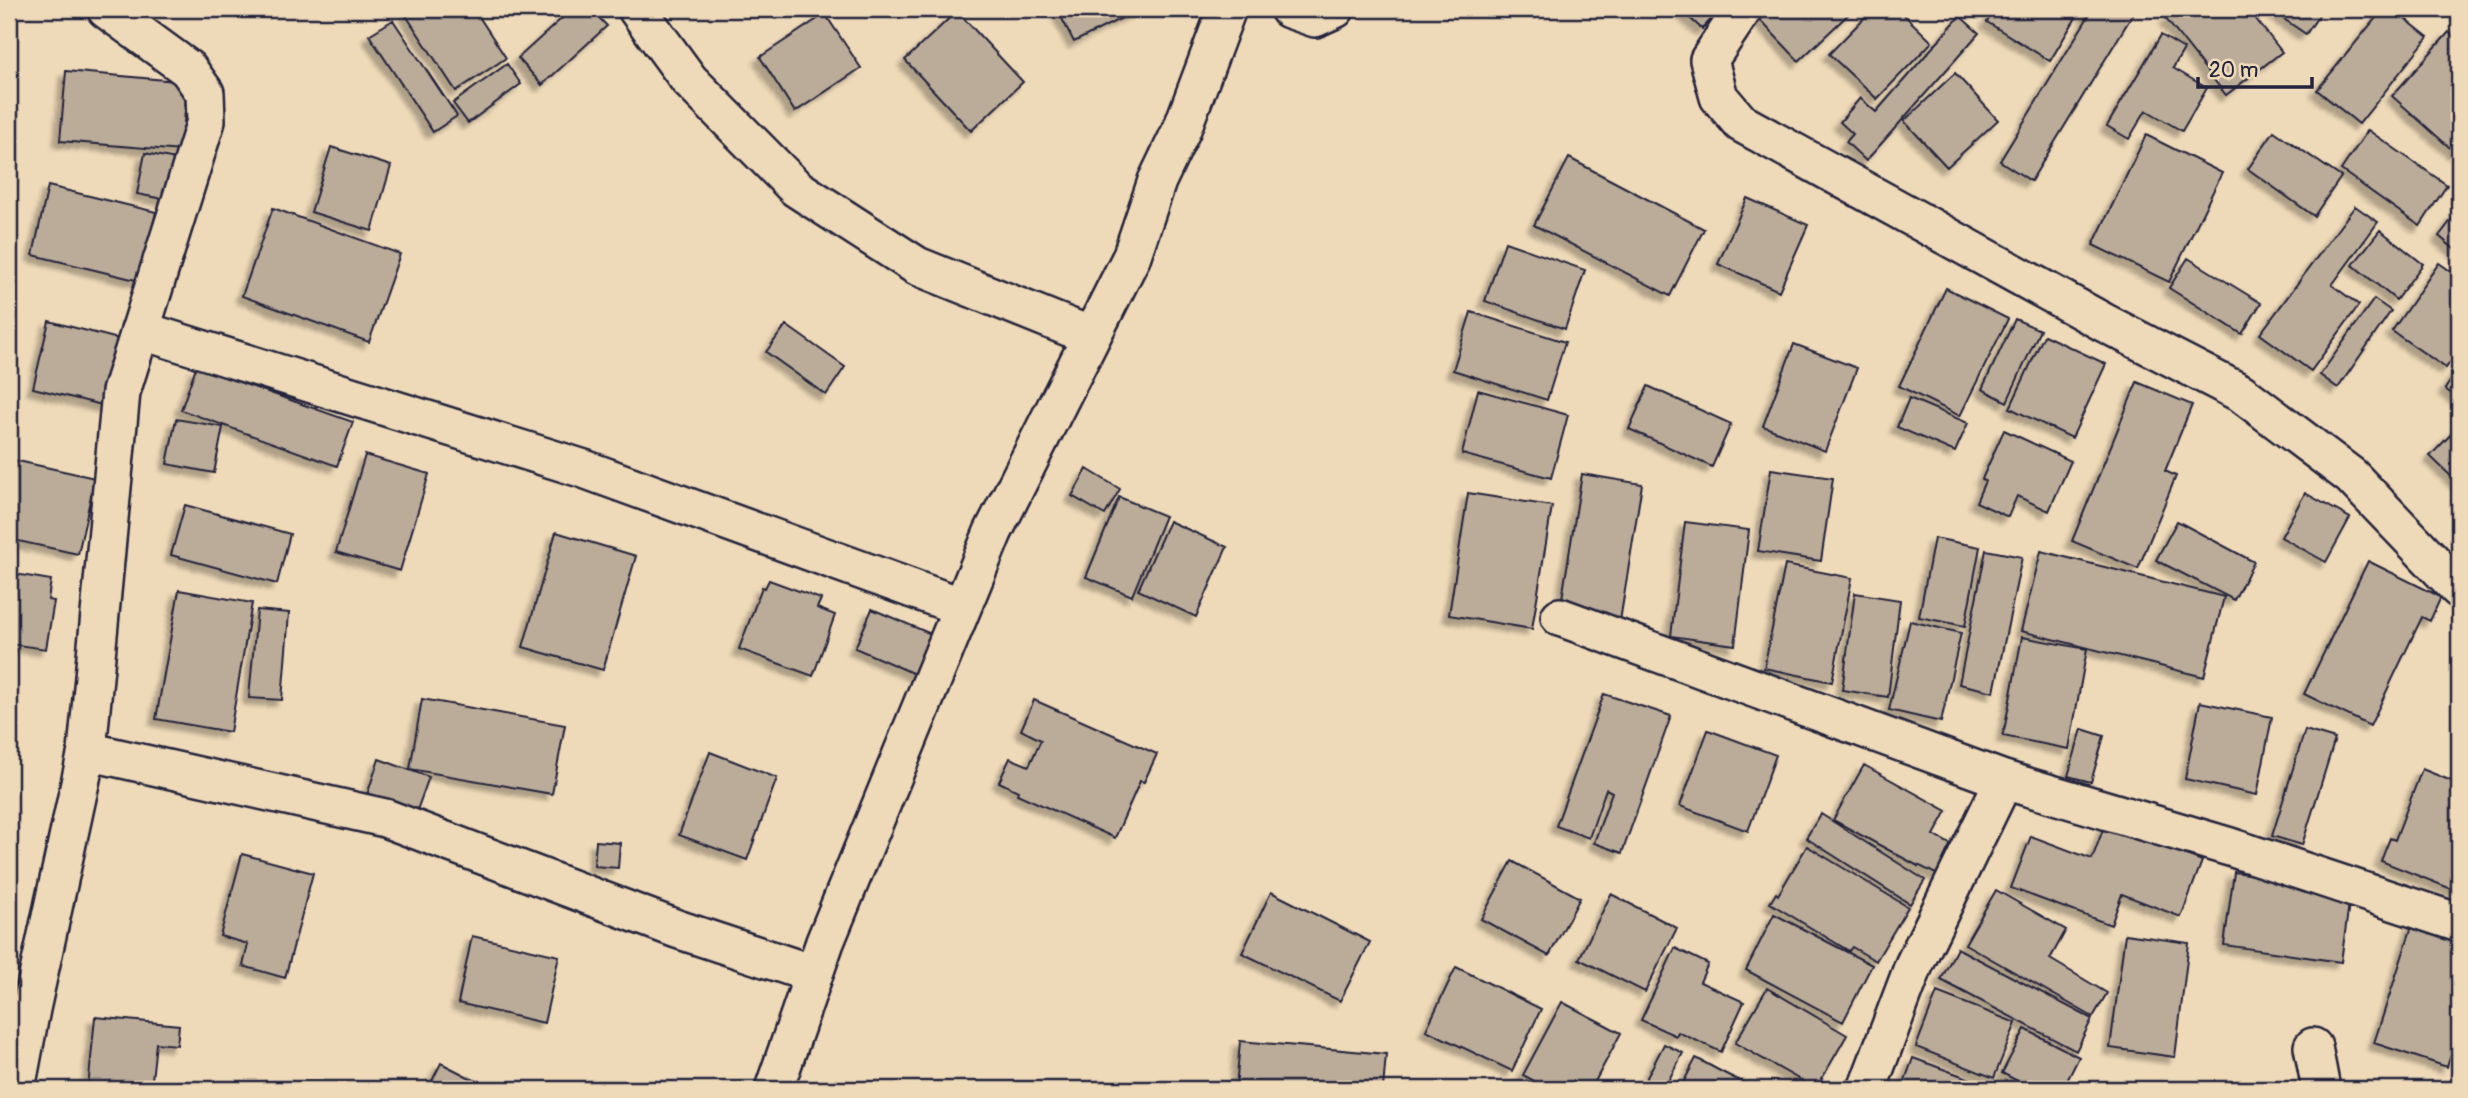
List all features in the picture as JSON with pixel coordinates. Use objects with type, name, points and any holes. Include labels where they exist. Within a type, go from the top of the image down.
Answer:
[{"type":"street","points":[[16,1089],[87,751],[121,393],[206,121],[205,93],[188,69],[106,9]]},
{"type":"street","points":[[637,9],[689,80],[796,188],[917,266],[1091,335]]},
{"type":"street","points":[[774,1089],[813,974],[993,532],[1131,258],[1157,181],[1182,129],[1227,9]]},
{"type":"street","points":[[1289,9],[1315,18],[1335,9]]},
{"type":"street","points":[[1743,9],[1709,60],[1719,97],[1741,122],[2103,322],[2241,393],[2351,476],[2459,589]]},
{"type":"street","points":[[141,330],[584,469],[962,607]]},
{"type":"street","points":[[1560,617],[2004,780],[2230,847],[2459,923]]},
{"type":"street","points":[[87,751],[385,818],[677,929],[813,974]]},
{"type":"street","points":[[1867,1089],[1914,965],[2004,780]]},
{"type":"street","points":[[2313,1047],[2320,1089]]},
{"type":"building","points":[[412,9],[474,9],[506,58],[456,91],[405,14]]},
{"type":"building","points":[[572,9],[591,9],[607,26],[542,85],[518,58]]},
{"type":"building","points":[[1057,9],[1140,9],[1074,42]]},
{"type":"building","points":[[1680,9],[1721,9],[1702,29]]},
{"type":"building","points":[[1767,9],[1854,9],[1799,61],[1758,18]]},
{"type":"building","points":[[1873,9],[1898,9],[1932,42],[1877,99],[1829,54]]},
{"type":"building","points":[[1995,9],[2089,9],[2086,15],[2080,11],[2050,61],[1987,22]]},
{"type":"building","points":[[2093,9],[2136,9],[2031,181],[2000,161]]},
{"type":"building","points":[[2179,9],[2248,9],[2282,52],[2226,95],[2166,19]]},
{"type":"building","points":[[2269,9],[2323,9],[2306,34]]},
{"type":"building","points":[[2383,9],[2393,9],[2428,37],[2359,124],[2317,90]]},
{"type":"building","points":[[957,11],[1023,82],[971,131],[905,60]]},
{"type":"building","points":[[825,14],[861,68],[795,112],[760,57]]},
{"type":"building","points":[[1960,16],[1979,33],[1866,161],[1846,142],[1853,134],[1840,122],[1860,98],[1876,112]]},
{"type":"building","points":[[393,20],[457,116],[433,132],[369,35]]},
{"type":"building","points":[[2449,32],[2459,41],[2459,156],[2392,96]]},
{"type":"building","points":[[2161,35],[2184,49],[2173,68],[2207,88],[2182,131],[2146,110],[2129,139],[2107,126]]},
{"type":"building","points":[[507,64],[521,84],[468,123],[453,103]]},
{"type":"building","points":[[66,71],[187,82],[182,151],[60,141]]},
{"type":"building","points":[[1955,73],[1998,120],[1947,167],[1904,121]]},
{"type":"building","points":[[2368,130],[2447,185],[2420,226],[2341,170]]},
{"type":"building","points":[[2274,131],[2341,177],[2314,216],[2248,169]]},
{"type":"building","points":[[2146,135],[2222,173],[2169,282],[2093,245]]},
{"type":"building","points":[[331,147],[391,166],[372,231],[311,212]]},
{"type":"building","points":[[145,153],[181,160],[173,201],[137,194]]},
{"type":"building","points":[[1569,158],[1704,229],[1670,296],[1534,225]]},
{"type":"building","points":[[48,186],[156,212],[140,281],[33,255]]},
{"type":"building","points":[[1747,198],[1808,225],[1779,291],[1718,264]]},
{"type":"building","points":[[2355,206],[2378,222],[2332,285],[2359,305],[2311,371],[2260,334]]},
{"type":"building","points":[[273,208],[400,254],[369,342],[242,296]]},
{"type":"building","points":[[2459,210],[2459,253],[2439,236]]},
{"type":"building","points":[[2380,230],[2423,264],[2396,300],[2353,265]]},
{"type":"building","points":[[1505,242],[1585,270],[1565,329],[1485,301]]},
{"type":"building","points":[[2188,258],[2261,303],[2242,334],[2169,288]]},
{"type":"building","points":[[2439,263],[2459,277],[2459,349],[2446,368],[2392,331]]},
{"type":"building","points":[[1946,288],[2008,319],[1960,416],[1899,386]]},
{"type":"building","points":[[2374,299],[2391,311],[2338,388],[2320,375]]},
{"type":"building","points":[[1471,312],[1565,342],[1547,400],[1453,370]]},
{"type":"building","points":[[2015,319],[2040,330],[2007,402],[1982,389]]},
{"type":"building","points":[[49,321],[126,341],[110,407],[33,388]]},
{"type":"building","points":[[786,325],[845,367],[826,395],[766,352]]},
{"type":"building","points":[[2044,335],[2106,364],[2072,438],[2010,408]]},
{"type":"building","points":[[1794,344],[1857,368],[1825,451],[1763,426]]},
{"type":"building","points":[[196,367],[353,422],[337,466],[181,410]]},
{"type":"building","points":[[2459,368],[2459,399],[2445,389]]},
{"type":"building","points":[[2137,382],[2192,405],[2165,471],[2176,476],[2138,569],[2072,541]]},
{"type":"building","points":[[1648,386],[1731,424],[1712,467],[1629,429]]},
{"type":"building","points":[[1478,390],[1568,415],[1551,478],[1462,454]]},
{"type":"building","points":[[1909,398],[1968,423],[1955,452],[1897,427]]},
{"type":"building","points":[[176,419],[223,427],[214,473],[167,464]]},
{"type":"building","points":[[2459,426],[2459,483],[2458,483],[2430,456]]},
{"type":"building","points":[[2004,430],[2071,461],[2049,511],[2017,496],[2008,517],[1976,502],[1985,481],[1982,479]]},
{"type":"building","points":[[365,455],[429,474],[400,571],[336,552]]},
{"type":"building","points":[[9,459],[95,478],[78,554],[9,539]]},
{"type":"building","points":[[1087,469],[1120,489],[1105,515],[1072,496]]},
{"type":"building","points":[[1771,469],[1833,478],[1821,561],[1758,551]]},
{"type":"building","points":[[1582,474],[1642,484],[1620,621],[1560,611]]},
{"type":"building","points":[[1468,493],[1552,506],[1532,629],[1449,615]]},
{"type":"building","points":[[2305,493],[2350,518],[2326,562],[2281,537]]},
{"type":"building","points":[[1119,497],[1165,516],[1132,596],[1086,577]]},
{"type":"building","points":[[185,505],[290,534],[277,584],[171,555]]},
{"type":"building","points":[[1169,521],[1227,547],[1196,617],[1138,590]]},
{"type":"building","points":[[2177,521],[2254,562],[2234,600],[2156,560]]},
{"type":"building","points":[[1685,522],[1749,530],[1735,645],[1671,636]]},
{"type":"building","points":[[556,532],[636,556],[603,670],[523,647]]},
{"type":"building","points":[[1934,538],[1980,547],[1965,626],[1919,617]]},
{"type":"building","points":[[1986,550],[2022,557],[1994,692],[1959,684]]},
{"type":"building","points":[[2041,551],[2224,597],[2204,677],[2021,631]]},
{"type":"building","points":[[2368,561],[2441,597],[2430,621],[2422,617],[2370,726],[2304,694]]},
{"type":"building","points":[[1785,565],[1852,578],[1832,682],[1764,668]]},
{"type":"building","points":[[9,573],[51,580],[48,600],[54,601],[46,649],[9,644]]},
{"type":"building","points":[[769,580],[821,599],[817,608],[835,615],[813,676],[739,649],[762,587],[765,588]]},
{"type":"building","points":[[179,590],[252,603],[230,732],[156,719]]},
{"type":"building","points":[[1855,593],[1900,600],[1888,697],[1842,690]]},
{"type":"building","points":[[872,609],[943,639],[926,679],[855,648]]},
{"type":"building","points":[[257,610],[289,613],[282,700],[249,698]]},
{"type":"building","points":[[1910,621],[1961,633],[1941,722],[1889,710]]},
{"type":"building","points":[[2022,637],[2087,649],[2069,749],[2003,736]]},
{"type":"building","points":[[1604,694],[1671,716],[1622,853],[1594,843],[1612,792],[1606,789],[1589,838],[1556,826]]},
{"type":"building","points":[[422,699],[565,725],[552,794],[410,769]]},
{"type":"building","points":[[1034,700],[1157,754],[1144,782],[1140,781],[1115,838],[1017,794],[1018,791],[999,782],[1010,758],[1029,766],[1041,740],[1021,730]]},
{"type":"building","points":[[2200,702],[2272,717],[2257,795],[2185,779]]},
{"type":"building","points":[[2082,729],[2104,736],[2091,782],[2068,776]]},
{"type":"building","points":[[1708,730],[1776,755],[1748,831],[1680,806]]},
{"type":"building","points":[[2305,730],[2335,739],[2302,845],[2272,836]]},
{"type":"building","points":[[710,752],[777,778],[747,860],[679,835]]},
{"type":"building","points":[[379,759],[429,777],[416,813],[367,795]]},
{"type":"building","points":[[1864,765],[1947,811],[1934,835],[1955,847],[1940,876],[1833,820]]},
{"type":"building","points":[[2422,769],[2459,784],[2459,892],[2381,861],[2390,838],[2395,840]]},
{"type":"building","points":[[1821,814],[1925,880],[1910,904],[1806,838]]},
{"type":"building","points":[[2105,824],[2202,861],[2181,917],[2122,894],[2111,925],[2011,888],[2031,836],[2092,859]]},
{"type":"building","points":[[596,841],[620,843],[618,868],[594,866]]},
{"type":"building","points":[[1807,846],[1908,907],[1876,961],[1852,947],[1849,951],[1770,903],[1776,893],[1778,895]]},
{"type":"building","points":[[242,854],[313,873],[285,978],[243,966],[248,944],[220,936]]},
{"type":"building","points":[[1512,861],[1580,898],[1549,956],[1481,919]]},
{"type":"building","points":[[2234,872],[2351,889],[2341,962],[2224,945]]},
{"type":"building","points":[[1996,890],[2066,930],[2050,959],[2107,993],[2093,1017],[1965,944]]},
{"type":"building","points":[[1271,892],[1370,942],[1340,1001],[1242,953]]},
{"type":"building","points":[[1611,894],[1677,928],[1645,992],[1579,959]]},
{"type":"building","points":[[1774,914],[1872,965],[1843,1022],[1746,970]]},
{"type":"building","points":[[2414,920],[2459,935],[2459,1030],[2447,1067],[2374,1043]]},
{"type":"building","points":[[2125,934],[2189,943],[2175,1057],[2110,1048]]},
{"type":"building","points":[[472,936],[559,956],[544,1023],[458,1003]]},
{"type":"building","points":[[1675,948],[1708,964],[1700,982],[1744,1002],[1721,1052],[1678,1032],[1676,1036],[1641,1020]]},
{"type":"building","points":[[1957,948],[2092,1019],[2076,1051],[1941,980]]},
{"type":"building","points":[[1456,967],[1541,1009],[1512,1071],[1426,1030]]},
{"type":"building","points":[[1767,988],[1847,1035],[1816,1089],[1735,1043]]},
{"type":"building","points":[[1937,992],[2016,1023],[1994,1078],[1916,1047]]},
{"type":"building","points":[[1562,1002],[1621,1033],[1591,1089],[1549,1089],[1523,1075]]},
{"type":"building","points":[[95,1017],[179,1025],[177,1045],[156,1043],[151,1089],[88,1089]]},
{"type":"building","points":[[2025,1029],[2079,1057],[2063,1089],[2033,1089],[2002,1073]]},
{"type":"building","points":[[1240,1041],[1386,1054],[1383,1089],[1236,1089]]},
{"type":"building","points":[[1664,1044],[1683,1053],[1664,1089],[1641,1089]]},
{"type":"building","points":[[1696,1058],[1722,1072],[1756,1089],[1680,1089]]},
{"type":"building","points":[[1913,1058],[1984,1084],[1983,1089],[1902,1089]]},
{"type":"building","points":[[441,1063],[492,1089],[428,1089]]}]
